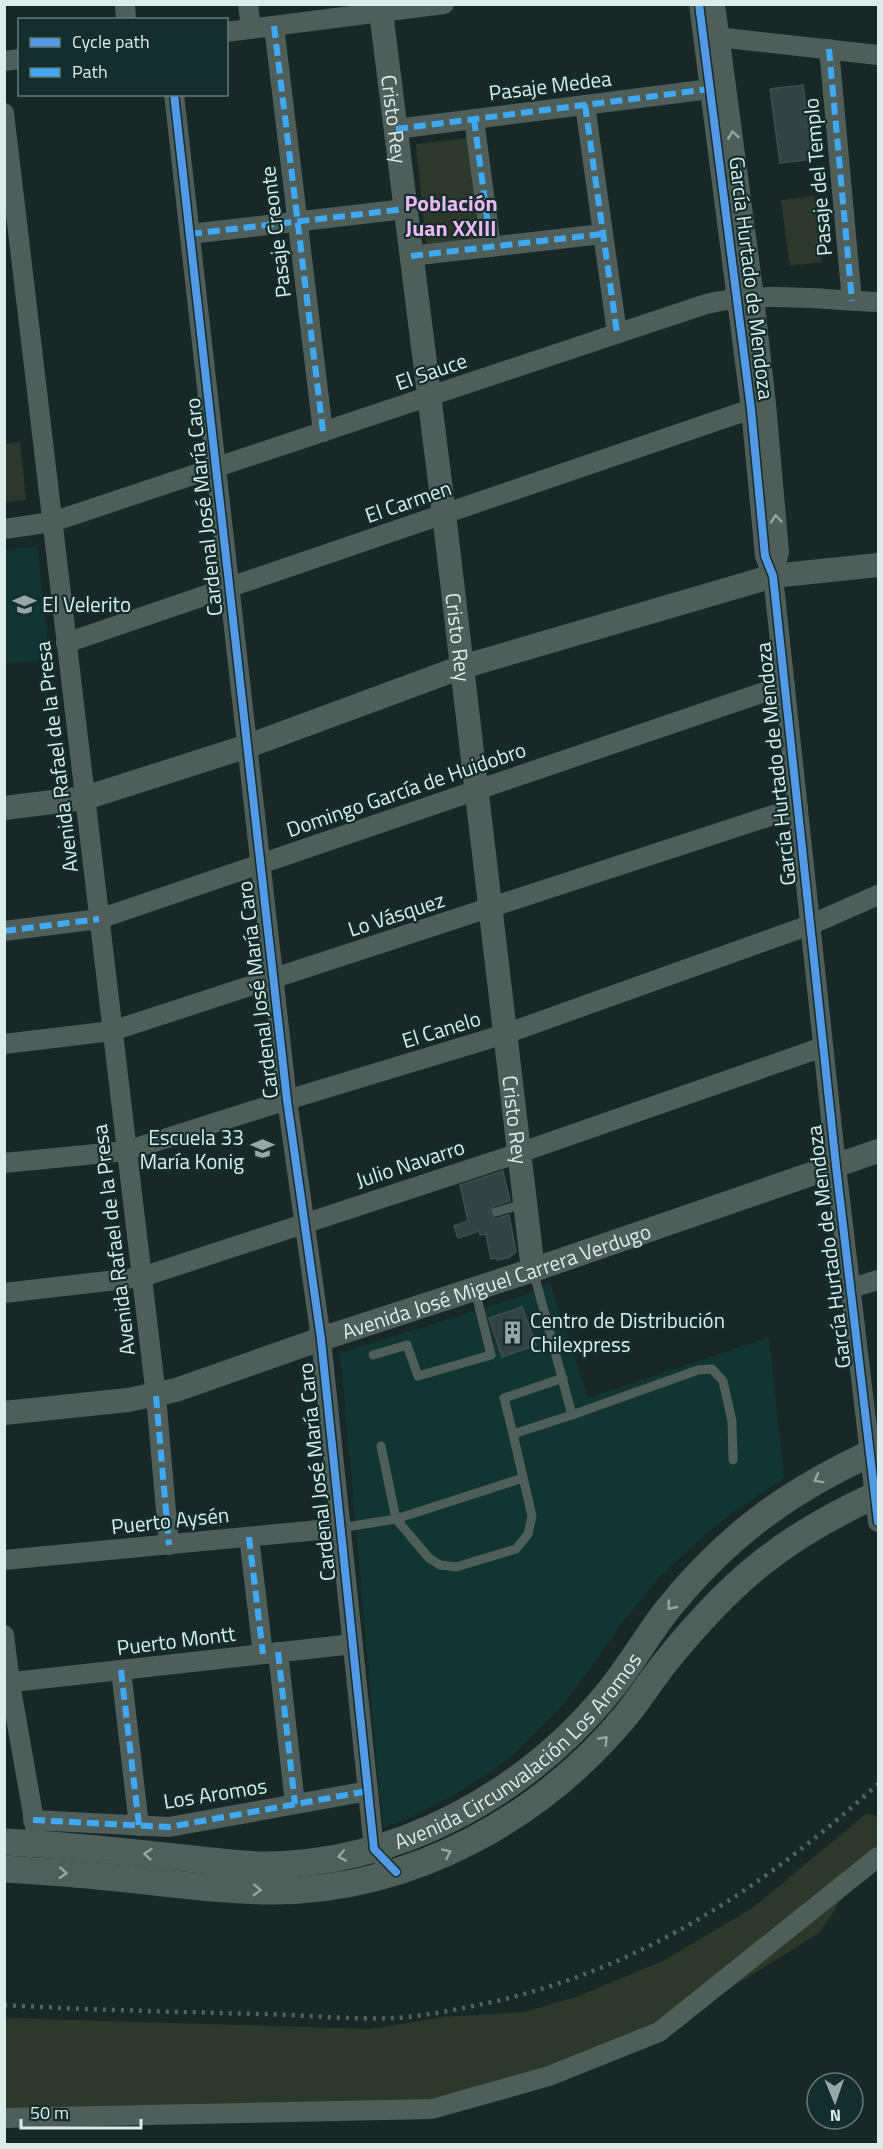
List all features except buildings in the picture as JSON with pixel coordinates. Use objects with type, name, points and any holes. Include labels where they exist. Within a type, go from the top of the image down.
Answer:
[{"type":"main road","name":"Avenida Circunvalación Los Aromos","points":[[4,1842],[36,1832],[210,1862],[263,1864],[319,1860],[374,1848],[401,1840],[453,1818],[507,1786],[535,1766],[577,1727],[608,1693],[671,1605],[725,1547],[760,1517],[807,1485],[837,1468],[874,1452]]},
{"type":"main road","name":"Avenida Circunvalación Los Aromos","points":[[4,1869],[117,1878],[186,1887],[274,1891],[336,1886],[396,1872],[451,1852],[508,1820],[560,1781],[607,1737],[628,1713],[665,1662],[697,1624],[760,1563],[808,1529],[851,1506],[878,1504]]},
{"type":"street","points":[[248,4],[251,29]]},
{"type":"street","points":[[228,32],[381,8],[444,4]]},
{"type":"street","name":"García Hurtado de Mendoza","points":[[699,4],[711,36],[779,552],[773,576],[836,1166],[874,1452],[878,1504]]},
{"type":"street","name":"García Hurtado de Mendoza","points":[[715,4],[711,36],[710,89],[745,298]]},
{"type":"street","name":"Cristo Rey","points":[[381,8],[444,514],[533,1270]]},
{"type":"street","name":"Pasaje Creonte","points":[[274,26],[323,432]]},
{"type":"street","points":[[711,36],[879,55]]},
{"type":"street","name":"Pasaje del Templo","points":[[829,49],[852,301]]},
{"type":"street","name":"Pasaje Medea","points":[[396,129],[710,89]]},
{"type":"street","name":"Cardenal José María Caro","points":[[174,96],[287,1100],[321,1339],[374,1848]]},
{"type":"street","points":[[585,105],[617,333]]},
{"type":"street","name":"Avenida Rafael de la Presa","points":[[4,113],[13,256],[52,522],[156,1396],[169,1545]]},
{"type":"street","points":[[474,119],[491,247]]},
{"type":"street","points":[[190,234],[405,209]]},
{"type":"street","points":[[411,256],[602,234]]},
{"type":"street","name":"El Sauce","points":[[4,530],[52,522],[706,304],[745,298],[879,302]]},
{"type":"street","name":"El Carmen","points":[[66,644],[759,407]]},
{"type":"street","points":[[4,808],[85,798],[248,746],[462,667],[773,576],[879,565]]},
{"type":"street","name":"Domingo García de Huidobro","points":[[4,931],[99,920],[785,685]]},
{"type":"street","name":"Lo Vásquez","points":[[4,1044],[112,1032],[798,807]]},
{"type":"street","name":"El Canelo","points":[[4,1163],[126,1151],[505,1034],[810,925],[879,895]]},
{"type":"street","name":"Julio Navarro","points":[[4,1293],[141,1277],[519,1153],[823,1047]]},
{"type":"street","name":"Avenida José Miguel Carrera Verdugo","points":[[4,1413],[128,1401],[156,1396],[321,1339],[475,1290],[879,1151]]},
{"type":"street","points":[[851,1288],[879,1280]]},
{"type":"street","name":"Puerto Aysén","points":[[4,1560],[340,1528]]},
{"type":"street","points":[[249,1537],[295,1804]]},
{"type":"street","points":[[4,1635],[7,1683],[36,1832]]},
{"type":"street","name":"Puerto Montt","points":[[7,1683],[352,1644]]},
{"type":"street","points":[[121,1670],[139,1826]]},
{"type":"street","name":"Los Aromos","points":[[36,1832],[139,1826],[169,1827],[368,1791]]},
{"type":"street","points":[[374,1848],[396,1872]]},
{"type":"street","points":[[4,2118],[432,2109],[549,2076],[659,2032],[879,1857]]},
{"type":"lane","points":[[496,1212],[525,1203]]},
{"type":"lane","points":[[533,1270],[572,1415]]},
{"type":"lane","points":[[373,1355],[407,1345],[418,1376],[491,1355],[475,1290]]},
{"type":"lane","points":[[513,1434],[698,1370],[712,1369],[723,1381],[732,1421],[734,1460]]},
{"type":"lane","points":[[381,1446],[396,1519],[429,1558],[440,1565],[456,1567],[516,1549],[528,1534],[532,1516],[504,1398],[563,1378]]},
{"type":"lane","points":[[340,1528],[396,1519],[523,1478]]},
{"type":"shaded area","points":[[469,138],[479,240],[426,245],[416,144]]},
{"type":"shaded area","points":[[814,196],[822,262],[790,266],[781,200]]},
{"type":"shaded area","points":[[20,442],[26,500],[5,502],[5,444]]},
{"type":"shaded area","name":"El Velerito","points":[[37,546],[50,659],[5,664],[5,550]]},
{"type":"shaded area","points":[[550,1283],[588,1398],[769,1337],[784,1478],[732,1513],[661,1576],[624,1620],[559,1709],[518,1750],[496,1768],[451,1797],[383,1828],[340,1353],[519,1297]]},
{"type":"shaded area","points":[[867,1813],[878,1817],[878,1845],[819,1933],[686,2016],[502,2096],[424,2110],[5,2110],[5,2018],[371,2029],[444,2017],[525,2012],[579,1996],[665,1960],[754,1907]]},
{"type":"railway","points":[[4,2005],[395,2018],[419,2016],[488,2003],[544,1988],[598,1969],[698,1920],[745,1890],[790,1857],[878,1784]]},
{"type":"marked path","points":[[274,26],[323,432]]},
{"type":"marked path","points":[[829,49],[852,301]]},
{"type":"marked path","points":[[396,129],[710,89]]},
{"type":"marked path","points":[[585,105],[617,333]]},
{"type":"marked path","points":[[474,119],[491,247]]},
{"type":"marked path","points":[[190,234],[405,209]]},
{"type":"marked path","points":[[411,256],[602,234]]},
{"type":"marked path","points":[[4,931],[99,919]]},
{"type":"marked path","points":[[156,1396],[169,1545]]},
{"type":"marked path","points":[[249,1537],[263,1654]]},
{"type":"marked path","points":[[278,1652],[295,1804]]},
{"type":"marked path","points":[[121,1670],[139,1826]]},
{"type":"marked path","points":[[33,1820],[169,1827],[368,1791]]},
{"type":"cycle path","points":[[699,4],[751,409],[765,556],[773,576],[836,1166],[878,1522]]},
{"type":"cycle path","points":[[174,96],[287,1100],[321,1339],[374,1849],[396,1872]]},
{"type":"place","name":"El Velerito","points":[[24,604]]},
{"type":"place","name":"Escuela 33 María Konig","points":[[262,1149]]},
{"type":"place","name":"Centro de Distribución Chilexpress","points":[[512,1332]]},
{"type":"district","name":"Población Juan XXIII","points":[[451,216]]}]
